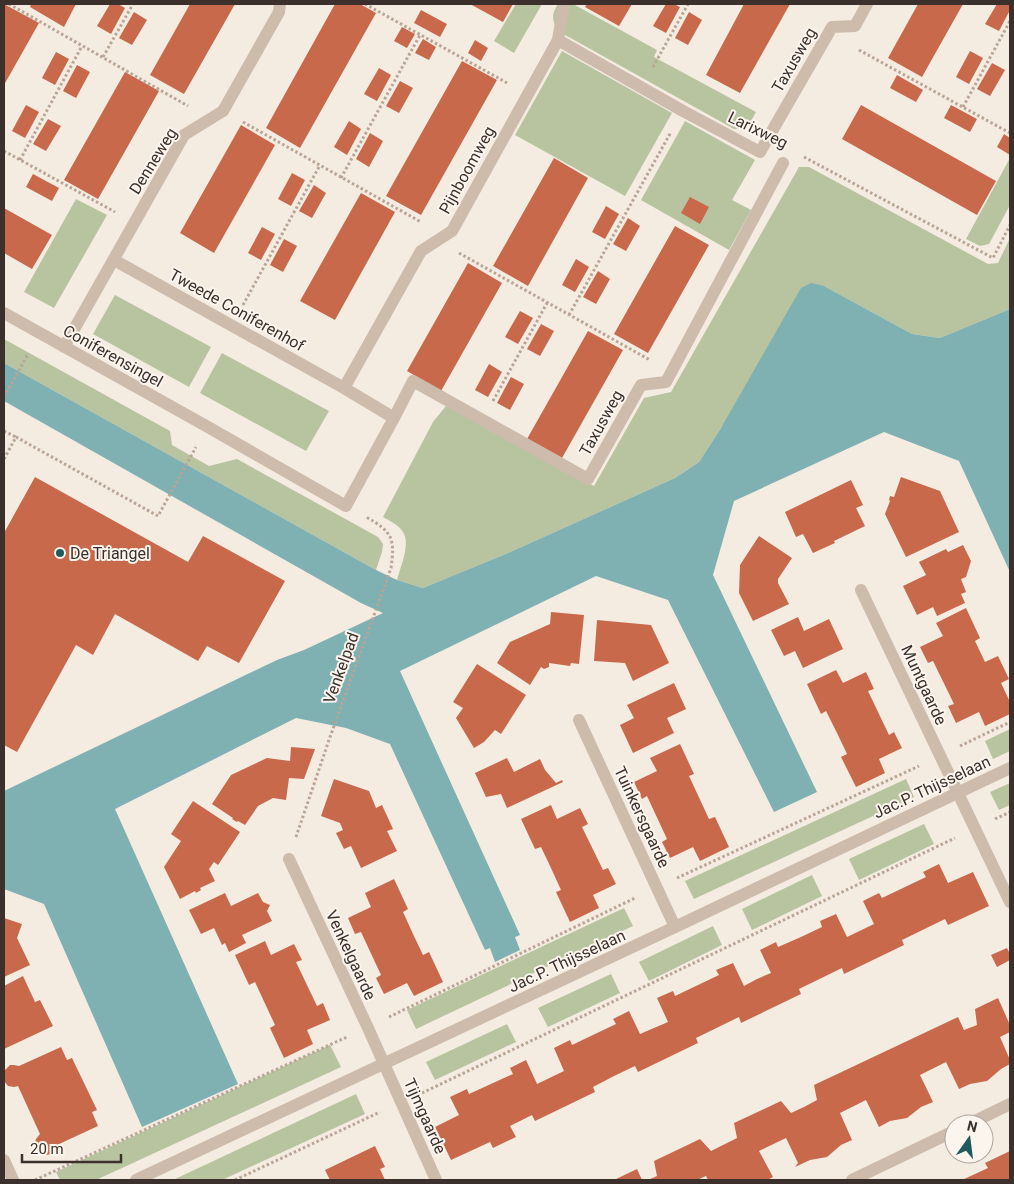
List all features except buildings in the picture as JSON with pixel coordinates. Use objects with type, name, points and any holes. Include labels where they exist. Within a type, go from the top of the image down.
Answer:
[{"type":"street","name":"Denneweg","points":[[64,348],[184,135],[223,111],[279,12],[280,4]]},
{"type":"street","name":"Pijnboomweg","points":[[344,388],[421,251],[452,231],[558,40],[564,4]]},
{"type":"street","name":"Taxusweg","points":[[760,152],[828,32],[832,27],[855,26],[867,4]]},
{"type":"street","name":"Larixweg","points":[[558,40],[760,152]]},
{"type":"street","points":[[672,372],[784,163]]},
{"type":"street","name":"Tweede Coniferenhof","points":[[114,260],[344,388],[394,418]]},
{"type":"street","name":"Coniferensingel","points":[[4,314],[346,506]]},
{"type":"street","name":"Taxusweg","points":[[394,418],[413,381],[588,479],[641,385],[666,382],[672,372]]},
{"type":"street","points":[[346,506],[394,418]]},
{"type":"street","name":"Muntgaarde","points":[[861,590],[1010,902]]},
{"type":"street","name":"Tuinkersgaarde","points":[[579,720],[676,927]]},
{"type":"street","name":"Jac.P. Thijsselaan","points":[[136,1180],[384,1065],[1010,768]]},
{"type":"street","name":"Venkelgaarde","points":[[289,859],[384,1065]]},
{"type":"street","name":"Tijmgaarde","points":[[384,1065],[436,1180]]},
{"type":"street","points":[[989,1114],[1010,1104]]},
{"type":"street","points":[[852,1180],[944,1136]]},
{"type":"street","points":[[4,1160],[14,1180]]},
{"type":"path","points":[[8,4],[211,119]]},
{"type":"path","points":[[103,57],[133,4]]},
{"type":"path","points":[[365,4],[528,95]]},
{"type":"path","points":[[642,87],[688,4]]},
{"type":"path","points":[[963,107],[1010,21]]},
{"type":"path","points":[[828,32],[1010,133]]},
{"type":"path","points":[[341,178],[420,35]]},
{"type":"path","points":[[20,160],[82,46]]},
{"type":"path","points":[[223,111],[320,165],[547,303],[672,372]]},
{"type":"path","points":[[569,315],[683,111]]},
{"type":"path","points":[[4,151],[135,223]]},
{"type":"path","name":"Larixweg","points":[[784,163],[804,157],[993,258],[1010,225]]},
{"type":"path","points":[[232,326],[320,165]]},
{"type":"path","points":[[482,420],[547,303]]},
{"type":"path","points":[[4,397],[18,371]]},
{"type":"path","points":[[4,431],[158,516],[208,427]]},
{"type":"path","points":[[4,460],[16,437]]},
{"type":"path","name":"Venkelpad","points":[[289,859],[390,568],[393,549],[390,537],[380,525],[346,506]]},
{"type":"path","points":[[34,1180],[368,1028],[657,887],[1010,722]]},
{"type":"path","points":[[235,1180],[1010,812]]},
{"type":"green space","points":[[516,4],[542,4],[514,53],[494,41]]},
{"type":"green space","points":[[558,4],[573,4],[657,50],[654,57],[756,112],[750,123],[746,127],[734,129],[558,31],[553,18]]},
{"type":"green space","points":[[562,51],[672,113],[625,196],[515,135]]},
{"type":"green space","points":[[685,121],[755,160],[732,200],[751,210],[729,250],[641,200]]},
{"type":"green space","points":[[1010,158],[1010,205],[989,244],[980,246],[966,239]]},
{"type":"green space","points":[[799,167],[809,167],[988,264],[998,263],[1010,238],[1010,309],[940,338],[912,334],[824,286],[721,428],[699,462],[675,478],[508,553],[423,588],[397,580],[405,551],[406,539],[395,524],[383,517],[433,422],[446,406],[594,486],[644,398],[671,392]]},
{"type":"green space","points":[[76,199],[107,215],[54,308],[24,292]]},
{"type":"green space","points":[[115,295],[211,347],[189,387],[93,334]]},
{"type":"green space","points":[[4,339],[170,431],[172,445],[209,466],[237,459],[378,537],[383,544],[376,570],[4,363]]},
{"type":"green space","points":[[222,353],[329,411],[306,451],[200,393]]},
{"type":"green space","points":[[1010,729],[1010,751],[993,759],[985,741]]},
{"type":"green space","points":[[906,779],[914,797],[694,899],[685,881]]},
{"type":"green space","points":[[1010,783],[1010,805],[999,810],[990,792]]},
{"type":"green space","points":[[924,824],[934,844],[859,880],[849,859]]},
{"type":"green space","points":[[812,875],[822,896],[752,930],[742,909]]},
{"type":"green space","points":[[624,908],[633,926],[416,1029],[407,1010]]},
{"type":"green space","points":[[713,926],[722,945],[649,981],[639,962]]},
{"type":"green space","points":[[611,974],[620,993],[548,1027],[538,1008]]},
{"type":"green space","points":[[507,1024],[516,1042],[435,1080],[426,1062]]},
{"type":"green space","points":[[330,1045],[341,1067],[96,1180],[60,1180],[56,1172]]},
{"type":"green space","points":[[356,1094],[365,1114],[222,1180],[173,1180]]},
{"type":"water","points":[[811,283],[824,286],[912,334],[940,338],[1010,309],[1010,572],[959,461],[884,432],[734,501],[713,575],[817,792],[774,812],[668,600],[596,576],[400,671],[520,935],[515,937],[520,950],[495,962],[490,948],[485,950],[390,744],[346,728],[296,718],[115,809],[238,1084],[142,1127],[44,904],[4,889],[4,791],[277,660],[304,650],[383,613],[361,603],[4,401],[4,363],[376,570],[397,580],[423,588],[508,553],[675,478],[699,462],[721,428],[801,288]]},
{"type":"place","name":"De Triangel","points":[[60,553]]}]
